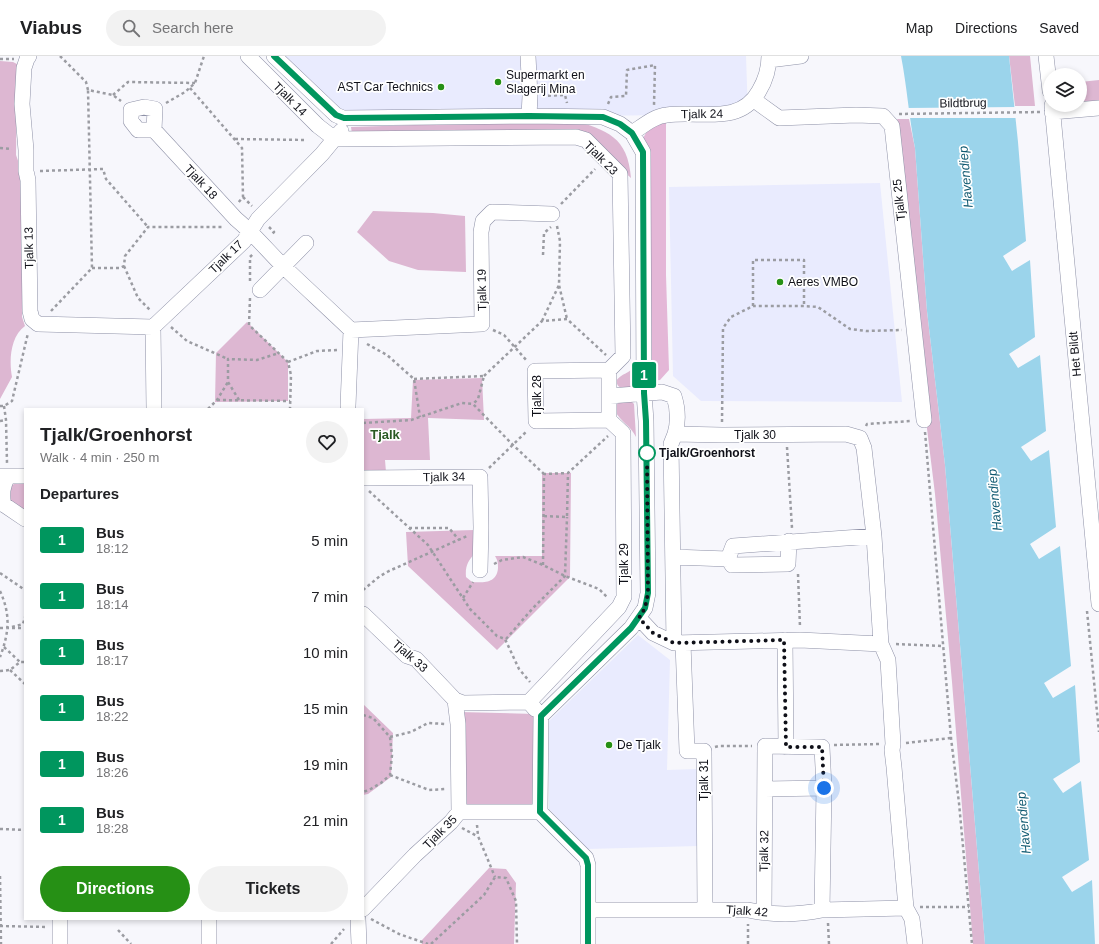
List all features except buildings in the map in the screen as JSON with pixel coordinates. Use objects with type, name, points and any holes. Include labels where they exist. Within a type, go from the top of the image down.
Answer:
[{"type":"street","name":"Tjalk 13","points":[[29,56],[24,68],[22,104],[26,150],[26,171],[28,180],[30,311],[35,321]]},
{"type":"street","name":"Tjalk 14","points":[[248,56],[318,126],[335,139]]},
{"type":"street","name":"Tjalk 14","points":[[274,56],[336,115],[344,118]]},
{"type":"street","points":[[528,56],[530,96],[529,116]]},
{"type":"street","name":"Tjalk 24","points":[[632,133],[654,119],[667,114],[726,114],[737,112],[754,100],[764,82],[769,58],[801,56]]},
{"type":"street","points":[[1046,56],[1047,68]]},
{"type":"street","name":"Tjalk 25","points":[[754,100],[779,118],[856,115],[883,116],[892,126],[924,420]]},
{"type":"street","points":[[144,107],[155,109],[154,130],[138,130],[131,121],[131,110],[144,107]]},
{"type":"street","points":[[1087,108],[1099,108]]},
{"type":"street","name":"Het Bildt","points":[[1052,112],[1099,599]]},
{"type":"street","points":[[344,118],[529,116],[603,117],[620,124],[632,133],[643,152],[644,393]]},
{"type":"street","name":"Tjalk 17","points":[[158,322],[244,241],[258,219],[335,139],[341,131],[344,118]]},
{"type":"street","name":"Tjalk 18","points":[[154,130],[233,216],[250,231]]},
{"type":"street","name":"Tjalk 23","points":[[335,139],[576,137],[586,140],[620,174],[623,356],[612,367],[610,396]]},
{"type":"street","name":"Tjalk 19","points":[[356,329],[482,324],[481,232],[483,221],[492,212],[552,214]]},
{"type":"street","points":[[250,231],[284,267],[356,329],[350,349],[348,406]]},
{"type":"street","points":[[260,290],[306,243]]},
{"type":"street","points":[[35,321],[158,322],[154,408]]},
{"type":"street","name":"Tjalk 28","points":[[612,367],[535,371],[536,421],[613,424]]},
{"type":"street","points":[[610,396],[662,392],[674,396],[677,407],[678,424],[671,444],[673,557],[679,643]]},
{"type":"street","name":"Tjalk 29","points":[[541,716],[631,628],[645,608],[648,593],[646,421],[644,393]]},
{"type":"street","name":"Tjalk 29","points":[[528,702],[619,607],[624,597],[624,433],[613,424],[610,396]]},
{"type":"street","name":"Tjalk 30","points":[[675,434],[846,434],[860,438]]},
{"type":"street","points":[[860,438],[864,448],[874,536],[881,644],[888,660],[893,744],[892,750],[906,908],[912,919],[915,944]]},
{"type":"street","points":[[24,476],[4,476],[2,497],[2,503],[24,518]]},
{"type":"street","name":"Tjalk 34","points":[[366,484],[480,477],[480,570]]},
{"type":"street","points":[[728,559],[733,546],[874,536]]},
{"type":"street","points":[[728,559],[732,565],[788,564],[791,541]]},
{"type":"street","points":[[673,557],[728,559]]},
{"type":"street","name":"Tjalk 33","points":[[364,615],[407,656],[416,659],[455,700]]},
{"type":"street","points":[[639,618],[653,633],[679,643],[800,640],[881,644]]},
{"type":"street","points":[[784,640],[786,747]]},
{"type":"street","name":"Tjalk 31","points":[[679,643],[687,751],[704,751],[705,910]]},
{"type":"street","points":[[455,700],[462,703],[528,702],[541,716],[540,812],[586,858],[588,865],[588,944]]},
{"type":"street","points":[[455,700],[458,724],[459,812]]},
{"type":"street","points":[[765,746],[822,747],[824,788],[825,910]]},
{"type":"street","name":"Tjalk 32","points":[[764,913],[765,746]]},
{"type":"street","points":[[765,789],[824,788]]},
{"type":"street","name":"Tjalk 35","points":[[364,914],[416,855],[451,822],[459,812],[540,812]]},
{"type":"street","name":"Tjalk 42","points":[[588,910],[748,910],[764,913],[906,908]]},
{"type":"street","points":[[209,920],[209,944]]},
{"type":"street","points":[[358,944],[360,920]]},
{"type":"street","points":[[60,923],[60,944]]},
{"type":"path","points":[[60,56],[86,82],[88,90],[92,268]]},
{"type":"path","points":[[155,109],[185,92],[195,83],[204,56]]},
{"type":"path","points":[[601,104],[608,104],[611,97],[626,96],[627,70],[655,65],[654,119]]},
{"type":"path","points":[[113,95],[128,82],[195,83]]},
{"type":"path","points":[[26,171],[103,169],[106,179],[148,227],[230,227],[233,216],[243,197],[242,148],[190,88]]},
{"type":"path","points":[[88,90],[113,95],[131,110]]},
{"type":"path","points":[[530,96],[565,95],[568,104]]},
{"type":"path","name":"Bildtbrug","points":[[901,113],[1025,112]]},
{"type":"path","points":[[235,139],[307,140]]},
{"type":"path","points":[[552,214],[605,159]]},
{"type":"path","points":[[543,255],[544,233],[557,223],[560,241],[559,285],[567,319],[612,367]]},
{"type":"path","points":[[148,227],[125,256],[124,266],[138,298],[158,322],[187,341],[228,359],[257,360],[279,353]]},
{"type":"path","points":[[753,306],[753,260],[804,260],[804,306]]},
{"type":"path","points":[[4,476],[6,420],[2,406],[12,401],[35,321],[92,268],[120,268],[124,266]]},
{"type":"path","points":[[364,423],[411,420],[462,404],[473,404],[478,399],[484,376],[542,321],[559,285]]},
{"type":"path","points":[[722,435],[723,328],[731,317],[753,306],[818,307],[850,329],[913,330]]},
{"type":"path","points":[[542,321],[567,319]]},
{"type":"path","points":[[482,324],[504,335],[535,371]]},
{"type":"path","points":[[356,329],[366,343],[387,355],[414,379],[484,376]]},
{"type":"path","points":[[288,362],[317,351],[350,349]]},
{"type":"path","points":[[209,408],[217,400],[228,382],[228,359]]},
{"type":"path","points":[[414,379],[420,418]]},
{"type":"path","points":[[228,382],[239,400]]},
{"type":"path","points":[[217,400],[290,401]]},
{"type":"path","points":[[473,404],[544,474],[568,473]]},
{"type":"path","points":[[0,420],[6,420]]},
{"type":"path","points":[[860,438],[867,424],[924,420],[943,646],[972,944]]},
{"type":"path","points":[[480,477],[536,421]]},
{"type":"path","points":[[505,639],[565,576],[568,473],[613,424]]},
{"type":"path","points":[[786,435],[791,541]]},
{"type":"path","points":[[543,565],[544,474]]},
{"type":"path","points":[[366,484],[409,528],[428,545],[470,609],[497,636],[505,639],[519,669],[539,691]]},
{"type":"path","points":[[544,516],[567,517]]},
{"type":"path","points":[[364,589],[384,574],[459,540],[481,527]]},
{"type":"path","points":[[409,528],[449,528],[459,540]]},
{"type":"path","points":[[463,598],[480,570],[502,560],[524,557],[565,576],[599,589],[619,607]]},
{"type":"path","points":[[797,571],[800,640]]},
{"type":"path","points":[[0,573],[24,589]]},
{"type":"path","points":[[0,591],[5,601],[8,629],[7,638],[0,657]]},
{"type":"path","points":[[8,629],[23,624],[24,620]]},
{"type":"path","points":[[0,628],[24,628]]},
{"type":"path","points":[[881,644],[943,646]]},
{"type":"path","points":[[4,647],[20,662]]},
{"type":"path","points":[[0,671],[10,670],[20,662],[24,662]]},
{"type":"path","points":[[10,670],[24,683]]},
{"type":"path","points":[[364,715],[373,718],[390,737],[392,755],[390,775],[381,783],[364,792]]},
{"type":"path","points":[[390,737],[411,732],[428,723],[458,724]]},
{"type":"path","points":[[704,751],[719,746],[765,746]]},
{"type":"path","points":[[390,775],[429,790],[458,789]]},
{"type":"path","points":[[476,812],[478,836],[495,877]]},
{"type":"path","points":[[0,829],[24,830]]},
{"type":"path","points":[[0,876],[0,944]]},
{"type":"path","points":[[364,920],[429,944],[484,895],[495,877]]},
{"type":"path","points":[[495,877],[506,878],[516,901],[517,944]]},
{"type":"path","points":[[906,908],[969,907]]},
{"type":"path","points":[[748,910],[748,944]]},
{"type":"path","points":[[825,910],[829,944]]},
{"type":"path","points":[[331,944],[358,920]]},
{"type":"path","points":[[0,926],[60,923]]},
{"type":"path","points":[[118,930],[131,944]]},
{"type":"shaded area","points":[[280,56],[746,56],[748,114],[341,119]]},
{"type":"shaded area","points":[[1009,56],[1030,56],[1035,106],[1015,106]]},
{"type":"shaded area","points":[[0,61],[13,62],[17,64],[16,155],[22,172],[22,317],[25,326],[16,336],[11,357],[12,377],[0,399]]},
{"type":"shaded area","points":[[1099,80],[1099,104],[1087,105],[1087,81]]},
{"type":"shaded area","points":[[666,119],[666,275],[669,370],[660,380],[650,381],[643,138],[651,125]]},
{"type":"shaded area","points":[[897,119],[909,119],[915,148],[927,311],[945,465],[985,944],[973,944],[935,494],[924,404],[899,124]]},
{"type":"shaded area","points":[[572,120],[596,128],[614,137],[625,153],[629,164],[631,178],[578,129],[352,134],[351,127]]},
{"type":"shaded area","name":"Aeres VMBO","points":[[880,183],[902,402],[701,401],[673,376],[669,187]]},
{"type":"shaded area","points":[[373,211],[433,213],[465,216],[466,272],[418,270],[389,261],[357,232]]},
{"type":"shaded area","points":[[247,322],[288,362],[288,401],[215,402],[216,353]]},
{"type":"shaded area","points":[[635,365],[635,386],[631,390],[623,389],[617,384],[616,381],[620,376],[631,370]]},
{"type":"shaded area","points":[[482,378],[484,420],[428,418],[430,460],[385,460],[386,472],[364,472],[364,419],[411,418],[413,380]]},
{"type":"shaded area","points":[[623,400],[630,400],[634,404],[636,437],[615,411],[616,405]]},
{"type":"shaded area","points":[[542,473],[571,473],[570,577],[497,650],[408,566],[406,532],[474,530],[475,553],[468,564],[466,577],[472,582],[489,581],[495,577],[497,573],[498,563],[495,556],[542,556]]},
{"type":"shaded area","points":[[14,484],[24,484],[24,514],[10,502],[11,486]]},
{"type":"shaded area","name":"De Tjalk","points":[[638,635],[670,660],[667,770],[697,769],[698,846],[588,849],[549,809],[549,721]]},
{"type":"shaded area","points":[[364,705],[393,733],[391,777],[368,794],[364,795]]},
{"type":"shaded area","points":[[459,712],[535,714],[538,814],[458,805]]},
{"type":"shaded area","points":[[489,868],[506,869],[516,883],[514,944],[422,944],[422,940]]},
{"type":"water","name":"Havendiep","points":[[901,56],[1009,56],[1026,241],[1003,256],[1012,271],[1030,260],[1035,337],[1009,354],[1018,368],[1040,355],[1046,431],[1021,447],[1031,461],[1049,450],[1056,527],[1030,544],[1039,559],[1060,546],[1071,666],[1044,683],[1053,698],[1075,685],[1080,762],[1053,779],[1063,793],[1081,781],[1089,860],[1062,877],[1072,892],[1092,880],[1095,944],[985,944],[945,465],[927,311],[915,148]]},
{"type":"pier","points":[[1017,107],[1018,118],[907,118],[906,108]]},
{"type":"bus line","name":"1","points":[[274,56],[336,115],[344,118],[529,116],[603,117],[620,124],[632,133],[643,152],[644,393],[646,421],[648,593],[645,608],[631,628],[541,716],[540,812],[586,858],[588,865],[588,944]]},
{"type":"place","name":"Supermarkt en Slagerij Mina","points":[[498,82]]},
{"type":"place","name":"AST Car Technics","points":[[441,87]]},
{"type":"place","name":"Aeres VMBO","points":[[780,282]]},
{"type":"place","name":"Tjalk/Groenhorst","points":[[647,453]]},
{"type":"place","name":"De Tjalk","points":[[609,745]]},
{"type":"district","name":"Tjalk","points":[[385,434]]},
{"type":"route","points":[[647,453],[646,452],[648,593],[645,608],[639,618],[653,633],[674,643],[784,640],[786,747],[822,747],[824,788]]}]
